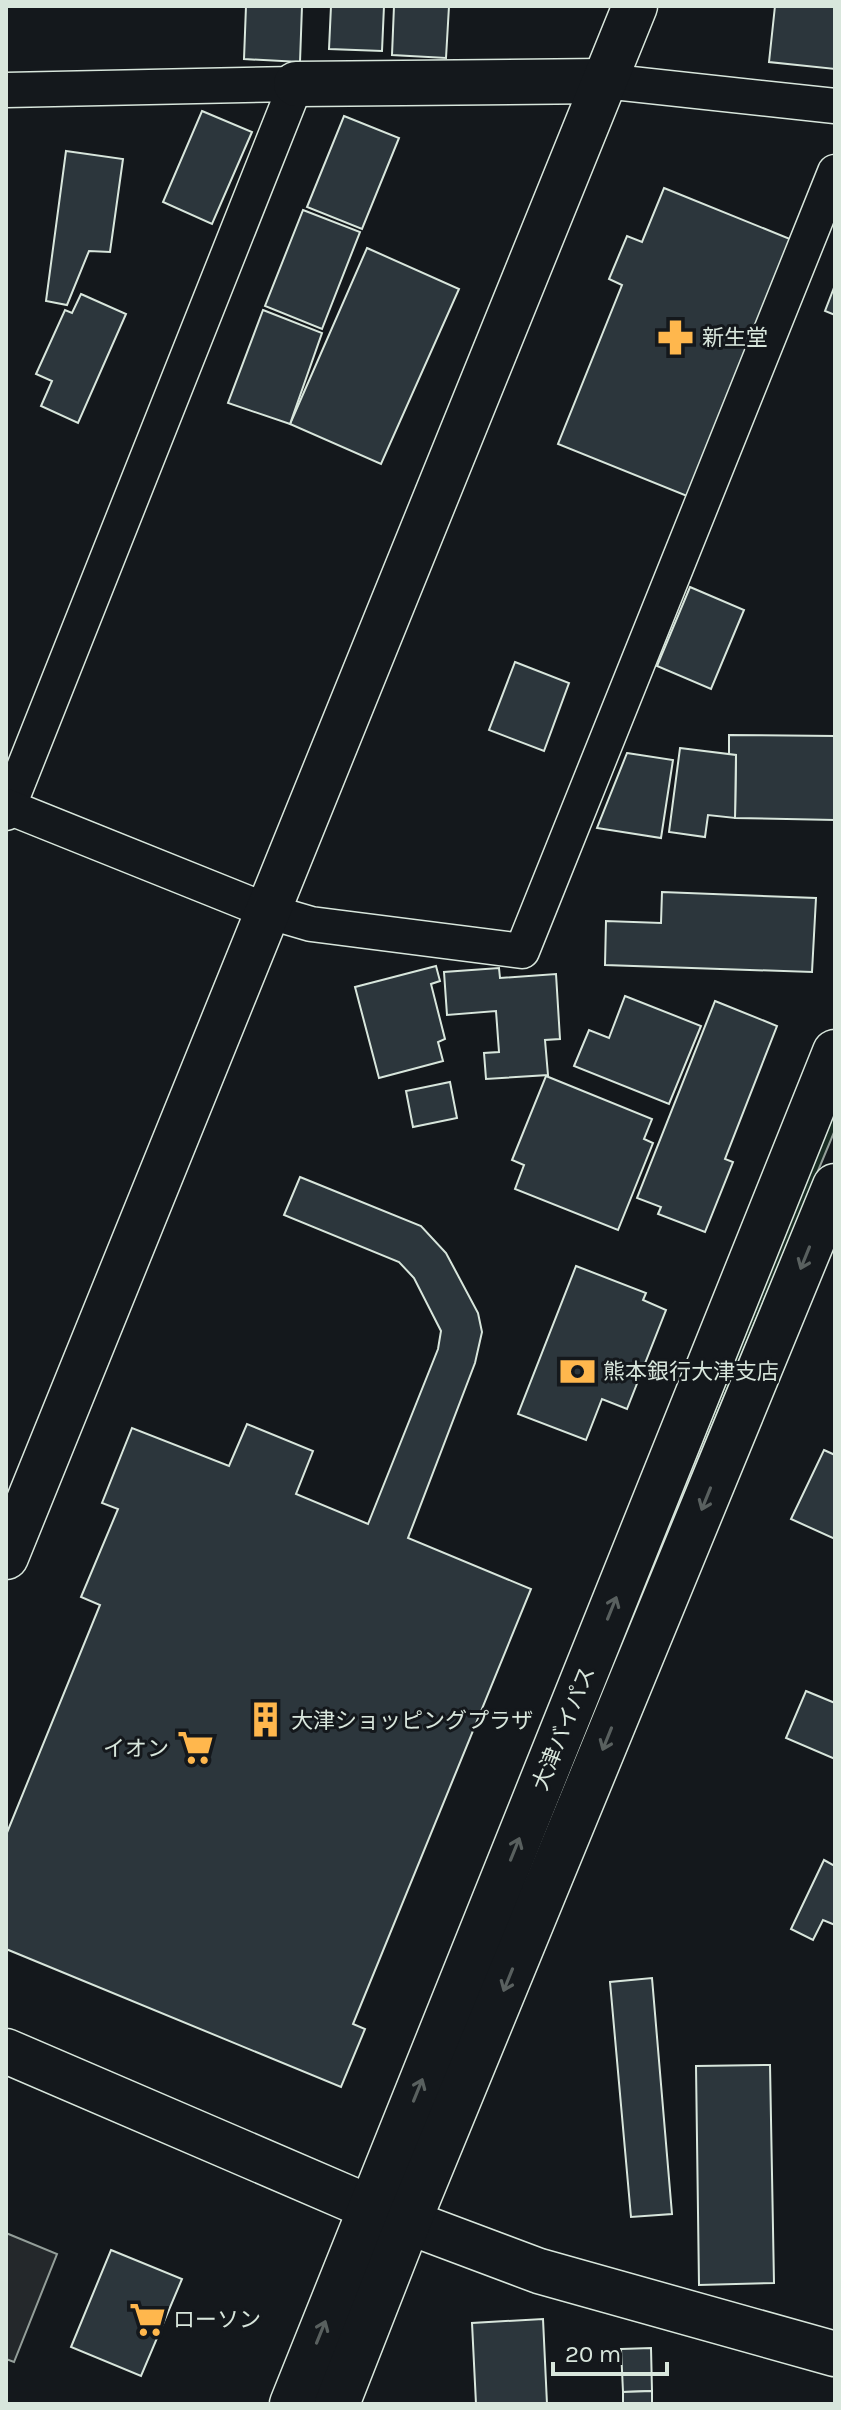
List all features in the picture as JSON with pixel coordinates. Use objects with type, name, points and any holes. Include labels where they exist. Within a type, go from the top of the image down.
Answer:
[{"type":"main road","points":[[6,1557],[635,6]]},
{"type":"main road","points":[[296,84],[604,81]]},
{"type":"main road","name":"大津バイパス","points":[[337,2404],[389,2215],[835,1052]]},
{"type":"main road","name":"大津バイパス","points":[[292,2404],[389,2215],[835,1186]]},
{"type":"main road","points":[[6,2051],[389,2215],[539,2271],[835,2354]]},
{"type":"street","points":[[604,81],[835,106]]},
{"type":"street","points":[[6,90],[296,84],[7,809],[270,912],[311,924],[522,951],[835,172]]},
{"type":"green space","points":[[835,1111],[835,1130],[642,1593],[636,1589]]},
{"type":"shaded area","points":[[6,2233],[57,2254],[14,2362],[6,2359]]},
{"type":"building","points":[[246,6],[302,6],[300,62],[244,59]]},
{"type":"building","points":[[331,6],[384,6],[382,51],[329,49]]},
{"type":"building","points":[[394,6],[449,6],[446,58],[392,55]]},
{"type":"building","points":[[775,6],[835,6],[835,69],[769,62]]},
{"type":"building","points":[[202,111],[252,132],[212,224],[163,202]]},
{"type":"building","points":[[344,116],[399,138],[362,229],[307,207]]},
{"type":"building","points":[[66,151],[123,159],[110,252],[89,251],[67,305],[46,301]]},
{"type":"building","points":[[664,188],[790,239],[687,496],[558,444],[622,285],[609,279],[627,236],[642,242]]},
{"type":"building","points":[[303,210],[360,232],[322,329],[265,306]]},
{"type":"building","points":[[367,248],[459,289],[381,464],[290,424]]},
{"type":"building","points":[[835,285],[835,315],[825,311]]},
{"type":"building","points":[[81,294],[126,314],[78,423],[41,406],[52,381],[36,374],[65,310],[72,313]]},
{"type":"building","points":[[263,310],[322,333],[290,424],[228,403]]},
{"type":"building","points":[[690,587],[744,610],[711,689],[657,666]]},
{"type":"building","points":[[515,662],[569,683],[544,751],[489,730]]},
{"type":"building","points":[[729,735],[835,736],[835,820],[735,818],[736,755],[729,755]]},
{"type":"building","points":[[680,748],[736,755],[735,818],[708,815],[705,837],[669,832]]},
{"type":"building","points":[[627,753],[673,760],[661,838],[597,828]]},
{"type":"building","points":[[662,892],[816,898],[812,972],[605,965],[606,921],[661,923]]},
{"type":"building","points":[[436,966],[440,981],[431,984],[445,1039],[438,1042],[443,1061],[379,1078],[355,987]]},
{"type":"building","points":[[499,968],[500,978],[556,974],[560,1039],[545,1040],[548,1075],[486,1079],[484,1053],[499,1052],[496,1011],[447,1015],[444,972]]},
{"type":"building","points":[[625,996],[701,1026],[669,1104],[574,1066],[589,1030],[609,1038]]},
{"type":"building","points":[[715,1001],[777,1026],[725,1159],[733,1162],[705,1232],[658,1214],[661,1207],[637,1198]]},
{"type":"building","points":[[546,1076],[652,1119],[644,1139],[653,1143],[618,1230],[515,1189],[524,1165],[512,1160]]},
{"type":"building","points":[[450,1082],[457,1118],[413,1127],[406,1091]]},
{"type":"building","name":"大津ショッピングプラザ","points":[[300,1177],[421,1226],[446,1253],[478,1313],[482,1332],[475,1363],[408,1538],[531,1589],[353,2024],[365,2029],[341,2087],[6,1949],[6,1835],[100,1605],[81,1597],[118,1509],[102,1503],[132,1428],[229,1466],[247,1424],[313,1451],[296,1494],[368,1524],[438,1349],[441,1331],[414,1278],[399,1262],[284,1215]]},
{"type":"building","points":[[576,1266],[646,1293],[643,1300],[666,1310],[627,1409],[602,1399],[586,1440],[518,1414]]},
{"type":"building","points":[[824,1450],[835,1455],[835,1539],[791,1519]]},
{"type":"building","points":[[806,1691],[835,1703],[835,1759],[786,1738]]},
{"type":"building","points":[[824,1860],[835,1866],[835,1925],[823,1920],[813,1940],[791,1929]]},
{"type":"building","points":[[652,1978],[672,2214],[631,2217],[610,1982]]},
{"type":"building","points":[[770,2065],[774,2283],[699,2285],[696,2066]]},
{"type":"building","points":[[111,2250],[182,2279],[141,2376],[71,2347]]},
{"type":"building","points":[[543,2319],[547,2404],[476,2404],[472,2323]]},
{"type":"building","points":[[651,2348],[652,2391],[623,2392],[621,2349]]},
{"type":"building","points":[[652,2391],[652,2404],[623,2404],[623,2392]]},
{"type":"place","name":"新生堂","points":[[676,337]]},
{"type":"place","name":"熊本銀行大津支店","points":[[577,1371]]},
{"type":"place","name":"大津ショッピングプラザ","points":[[265,1720]]},
{"type":"place","name":"イオン","points":[[195,1748]]},
{"type":"place","name":"ローソン","points":[[147,2319]]}]
